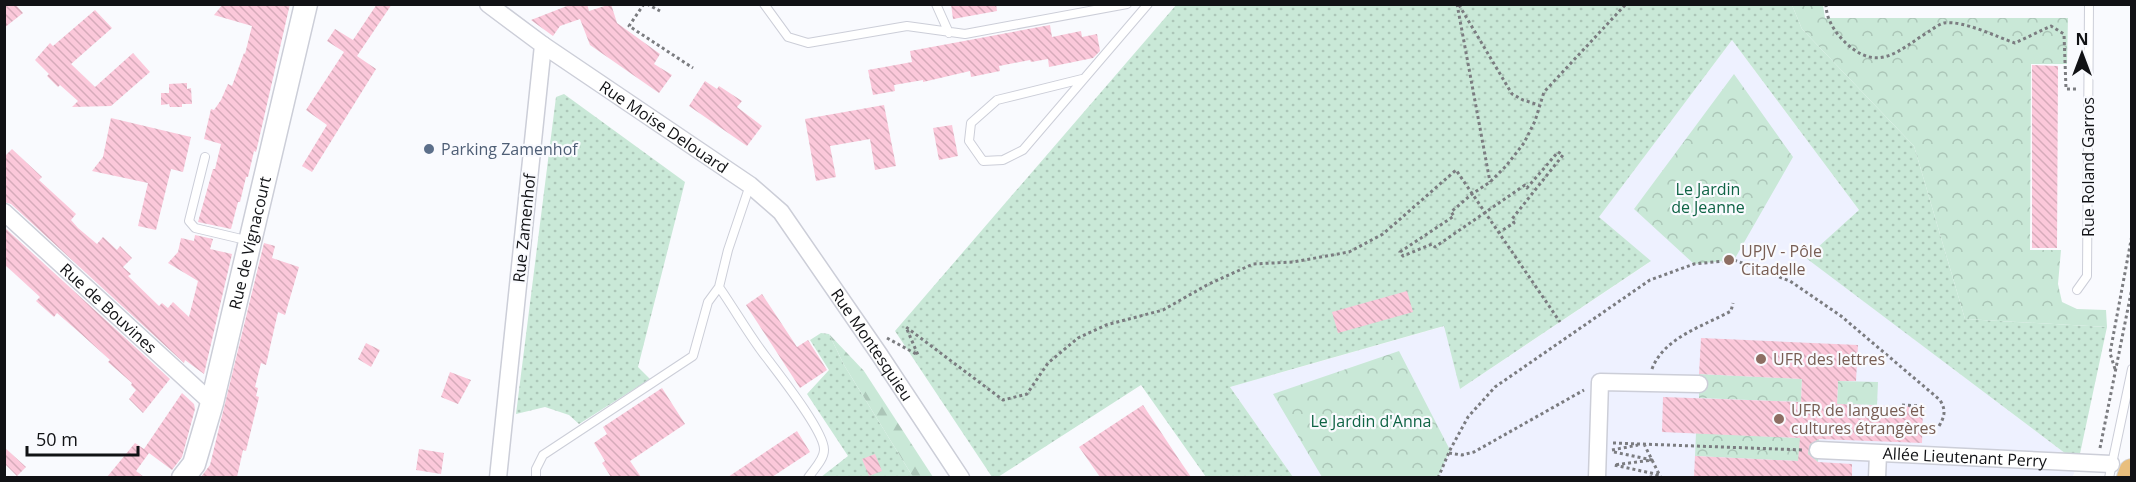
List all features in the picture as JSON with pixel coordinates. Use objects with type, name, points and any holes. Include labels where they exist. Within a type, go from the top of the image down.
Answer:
[{"type":"street","name":"Rue de Vignacourt","points":[[183,477],[194,464],[212,403],[306,4]]},
{"type":"street","points":[[488,4],[543,45]]},
{"type":"street","name":"Rue Moise Delouard","points":[[543,45],[750,185],[781,212]]},
{"type":"street","name":"Rue Zamenhof","points":[[498,477],[543,45]]},
{"type":"street","name":"Rue de Bouvines","points":[[4,212],[212,403]]},
{"type":"street","name":"Rue Montesquieu","points":[[781,212],[961,477]]},
{"type":"street","points":[[1597,477],[1600,382],[1699,384]]},
{"type":"street","name":"Allée Lieutenant Perry","points":[[1818,450],[2116,471]]},
{"type":"street","points":[[1877,477],[1878,454]]},
{"type":"lane","points":[[764,4],[789,37],[808,43],[907,26],[965,34],[1086,8],[1127,4]]},
{"type":"lane","points":[[936,4],[949,33]]},
{"type":"lane","points":[[1082,79],[996,100],[971,123],[969,141],[984,161],[1003,160],[1023,150],[1148,4]]},
{"type":"lane","name":"Rue Roland Garros","points":[[2077,290],[2087,276],[2089,4]]},
{"type":"lane","points":[[205,157],[189,221],[195,228],[251,241]]},
{"type":"lane","points":[[536,477],[543,454],[693,356],[708,302],[719,287],[728,250],[750,185]]},
{"type":"lane","points":[[719,287],[821,437],[824,450],[820,462],[808,477]]},
{"type":"lane","points":[[2116,471],[2132,369]]},
{"type":"path","points":[[660,11],[645,4],[629,26],[693,68]]},
{"type":"path","points":[[1458,4],[1512,94],[1539,105]]},
{"type":"path","points":[[1458,4],[1490,182]]},
{"type":"path","points":[[1498,233],[1514,223],[1512,219],[1563,155],[1558,152],[1527,188],[1525,185],[1435,247],[1432,244],[1403,256],[1400,252],[1454,216],[1451,212],[1490,182],[1524,143],[1545,92],[1626,4]]},
{"type":"path","points":[[1826,4],[1826,13],[1837,35],[1859,54],[1875,58],[1892,57],[1942,23],[1956,23],[2015,43],[2051,26],[2064,34],[2066,90],[2088,89]]},
{"type":"path","points":[[869,340],[879,334],[918,355],[906,327],[1003,400],[1027,394],[1048,363],[1078,338],[1106,325],[1163,310],[1207,285],[1254,264],[1293,262],[1349,252],[1383,234],[1456,170],[1560,322]]},
{"type":"path","points":[[2115,369],[2110,353],[2132,235]]},
{"type":"path","points":[[1438,477],[1468,417],[1495,387],[1650,280],[1694,264],[1734,260],[1790,281],[1841,316],[1940,400],[1945,409],[1944,418],[1939,426],[1922,426]]},
{"type":"path","points":[[2116,471],[2115,369],[2132,288]]},
{"type":"path","points":[[1651,384],[1651,371],[1655,361],[1669,345],[1688,332],[1731,311],[1733,303]]},
{"type":"path","points":[[1449,453],[1462,455],[1474,452],[1600,382]]},
{"type":"path","points":[[1902,405],[1922,406]]},
{"type":"path","points":[[1598,443],[1818,450]]},
{"type":"path","points":[[1644,444],[1660,476]]},
{"type":"path","points":[[1644,444],[1608,450],[1652,460]]},
{"type":"path","points":[[1652,460],[1614,465],[1660,476]]},
{"type":"path","points":[[1646,477],[1660,476]]},
{"type":"shaded area","name":"UPJV - Pôle Citadelle","points":[[1732,40],[1859,210],[1807,258],[2078,463],[2072,478],[1293,477],[1230,387],[1445,326],[1460,389],[1650,262],[1598,218]]},
{"type":"green space","points":[[1177,4],[1792,5],[1802,29],[1914,146],[1965,319],[2107,327],[2078,463],[1806,258],[1859,210],[1732,40],[1599,217],[1651,261],[1460,389],[1444,326],[1230,387],[1293,477],[1206,477],[1141,385],[998,477],[992,477],[895,331]]},
{"type":"green space","points":[[1792,5],[1823,5],[1825,18],[2068,18],[2067,64],[2031,64],[2030,250],[2061,250],[2058,284],[2062,302],[2077,309],[2106,310],[2107,327],[1965,319],[1914,146],[1802,29]]},
{"type":"green space","name":"Le Jardin de Jeanne","points":[[1734,74],[1793,157],[1734,260],[1694,264],[1634,209]]},
{"type":"green space","points":[[564,94],[685,182],[638,367],[650,379],[579,424],[569,415],[545,407],[516,414],[556,97]]},
{"type":"green space","points":[[821,333],[829,334],[844,365],[913,477],[821,477],[848,456],[807,394],[829,370],[810,340]]},
{"type":"green space","points":[[829,334],[864,371],[933,477],[913,477],[844,365]]},
{"type":"green space","name":"Le Jardin d'Anna","points":[[1399,351],[1450,450],[1438,477],[1322,477],[1273,394]]},
{"type":"green space","points":[[1699,374],[1802,379],[1801,402],[1699,398]]},
{"type":"green space","points":[[1838,381],[1878,382],[1877,405],[1837,404]]},
{"type":"green space","points":[[1696,433],[1819,439],[1818,462],[1695,456]]},
{"type":"building","points":[[4,4],[15,4],[23,13],[4,28]]},
{"type":"building","points":[[223,4],[290,4],[256,152],[254,151],[231,229],[198,222],[221,144],[204,139],[211,109],[214,110],[221,100],[228,84],[232,86],[245,54],[252,26],[214,15]]},
{"type":"building","points":[[377,4],[392,4],[357,56],[376,69],[312,172],[302,166],[327,125],[306,110],[344,52],[327,41],[335,29],[353,40]]},
{"type":"building","points":[[572,4],[587,4],[589,11],[611,4],[617,23],[660,54],[654,64],[672,75],[659,93],[590,45],[580,19],[560,26],[553,36],[531,20]]},
{"type":"building","points":[[951,4],[996,4],[997,11],[953,19]]},
{"type":"building","points":[[95,10],[112,28],[71,64],[95,87],[133,53],[150,72],[111,106],[72,107],[78,101],[60,85],[58,87],[35,60],[50,43],[53,46]]},
{"type":"building","points":[[1050,25],[1052,37],[1081,31],[1082,37],[1097,34],[1100,51],[1093,58],[1049,67],[1048,59],[1031,62],[1030,60],[999,66],[1000,71],[971,77],[970,71],[923,82],[923,80],[894,85],[895,91],[873,95],[868,70],[912,62],[910,51]]},
{"type":"building","points":[[2032,65],[2058,66],[2057,248],[2032,248]]},
{"type":"building","points":[[705,81],[717,89],[719,86],[742,101],[737,107],[762,126],[747,146],[689,106]]},
{"type":"building","points":[[187,83],[187,89],[191,88],[192,104],[182,104],[182,107],[161,105],[161,93],[169,93],[169,84]]},
{"type":"building","points":[[884,105],[896,166],[875,170],[870,139],[830,146],[836,177],[816,181],[805,119]]},
{"type":"building","points":[[111,118],[191,137],[183,172],[171,169],[156,230],[138,226],[148,183],[92,171],[103,157]]},
{"type":"building","points":[[952,125],[958,156],[939,160],[933,128]]},
{"type":"building","points":[[12,149],[42,177],[39,180],[76,214],[71,220],[78,228],[97,244],[103,237],[117,250],[120,246],[132,258],[123,267],[131,274],[128,276],[159,306],[162,303],[168,308],[173,302],[189,317],[198,281],[168,263],[178,252],[181,238],[194,241],[195,235],[213,239],[210,249],[232,254],[204,374],[185,360],[184,363],[11,204],[4,202],[4,157]]},
{"type":"building","points":[[4,227],[170,379],[143,413],[129,399],[136,390],[131,385],[132,383],[108,362],[110,360],[57,313],[54,317],[36,301],[40,297],[4,264]]},
{"type":"building","points":[[264,243],[275,246],[272,258],[299,267],[285,315],[278,312],[266,365],[261,363],[255,387],[258,388],[256,396],[259,397],[237,477],[201,477],[210,465]]},
{"type":"building","points":[[1407,291],[1413,312],[1338,333],[1332,312]]},
{"type":"building","points":[[762,294],[797,347],[808,340],[827,370],[800,388],[746,305]]},
{"type":"building","points":[[1701,338],[1858,345],[1856,381],[1838,381],[1837,404],[1923,407],[1922,443],[1819,439],[1810,444],[1808,454],[1818,462],[1852,464],[1852,477],[1694,477],[1695,456],[1798,461],[1800,438],[1662,432],[1663,397],[1801,402],[1802,379],[1699,374]]},
{"type":"building","points":[[366,343],[380,350],[371,367],[358,359]]},
{"type":"building","points":[[450,372],[471,380],[458,404],[441,397]]},
{"type":"building","points":[[662,388],[685,424],[630,461],[641,477],[611,477],[594,443],[607,434],[603,427]]},
{"type":"building","points":[[182,393],[194,404],[195,409],[182,457],[172,470],[149,453],[136,471],[144,477],[107,477],[135,443],[144,449]]},
{"type":"building","points":[[1143,405],[1191,477],[1100,477],[1079,447]]},
{"type":"building","points":[[797,431],[810,452],[772,477],[728,477]]},
{"type":"building","points":[[4,447],[26,467],[17,476],[4,463]]},
{"type":"building","points":[[419,449],[444,453],[441,474],[416,470]]},
{"type":"building","points":[[875,454],[882,471],[869,476],[862,459]]},
{"type":"place","name":"Parking Zamenhof","points":[[429,149]]},
{"type":"place","name":"UPJV - Pôle Citadelle","points":[[1729,260]]},
{"type":"place","name":"UFR des lettres","points":[[1761,359]]},
{"type":"place","name":"UFR de langues et cultures étrangères","points":[[1779,419]]}]
